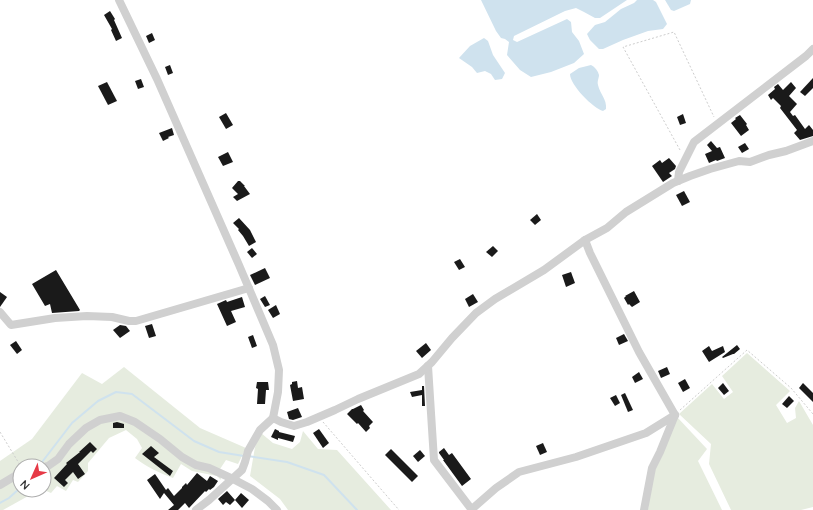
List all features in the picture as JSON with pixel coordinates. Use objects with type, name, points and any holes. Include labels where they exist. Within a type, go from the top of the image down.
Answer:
[{"type":"street","points":[[119,0],[157,79],[249,288],[273,346],[279,370],[278,392],[273,418],[260,430],[248,451],[246,462],[242,470],[196,510]]},
{"type":"street","points":[[678,181],[679,172],[694,142],[806,56],[813,49]]},
{"type":"street","points":[[273,418],[294,426],[319,417],[419,374],[476,313],[495,299],[544,270],[585,240],[607,228],[626,212],[656,193],[678,181],[710,169],[739,161],[750,162],[813,141]]},
{"type":"street","points":[[585,240],[639,352],[675,415]]},
{"type":"street","points":[[0,312],[11,325],[55,318],[88,316],[112,316],[129,321],[136,321],[249,288]]},
{"type":"street","points":[[428,366],[434,460],[472,510],[496,488],[519,472],[576,456],[646,433],[675,415]]},
{"type":"street","points":[[644,510],[652,468],[675,415]]},
{"type":"street","points":[[52,463],[58,459],[69,444],[86,428],[100,420],[120,416],[135,422],[160,439],[182,457],[196,465],[209,468],[252,489],[277,510]]},
{"type":"street","points":[[0,485],[12,478]]},
{"type":"path","points":[[685,160],[623,47],[674,32],[717,123]]},
{"type":"path","points":[[675,415],[747,350],[791,388],[813,414]]},
{"type":"path","points":[[319,417],[399,510]]},
{"type":"path","points":[[0,432],[16,458]]},
{"type":"shaded area","points":[[747,353],[790,391],[776,405],[787,423],[796,418],[795,408],[799,401],[813,425],[813,507],[801,510],[731,510],[709,464],[711,444],[679,414],[712,384],[724,399],[733,392],[722,376]]},
{"type":"shaded area","points":[[124,367],[200,428],[246,448],[238,464],[226,460],[220,469],[221,480],[217,476],[192,471],[181,464],[173,478],[153,470],[135,458],[142,448],[137,439],[126,430],[109,438],[88,463],[88,471],[78,482],[73,480],[66,491],[57,486],[52,492],[52,458],[12,458],[12,498],[25,498],[3,510],[0,510],[0,461],[32,439],[82,373],[102,384]]},
{"type":"shaded area","points":[[677,417],[707,449],[698,461],[722,510],[648,510],[653,468]]},
{"type":"shaded area","points":[[303,431],[318,449],[337,450],[391,510],[288,510],[280,499],[250,476],[255,447],[261,433],[273,443],[292,449],[300,442]]},
{"type":"water","points":[[481,0],[627,0],[600,18],[595,18],[576,8],[565,11],[514,36],[513,40],[517,42],[567,19],[571,22],[572,32],[579,41],[584,54],[574,63],[551,72],[531,77],[520,70],[507,55],[509,42],[501,38],[496,31]]},
{"type":"water","points":[[637,0],[653,0],[656,2],[667,24],[663,29],[648,31],[603,49],[599,49],[590,40],[587,34],[595,25],[605,22],[621,9]]},
{"type":"water","points":[[665,0],[691,0],[690,4],[674,11],[671,10]]},
{"type":"water","points":[[484,38],[488,41],[493,55],[505,73],[502,79],[495,80],[491,74],[485,71],[477,73],[472,67],[459,58],[470,46]]},
{"type":"water","points":[[591,65],[596,69],[599,75],[598,85],[606,105],[606,109],[603,111],[594,106],[583,96],[571,79],[570,74],[579,68]]},
{"type":"building","points":[[110,11],[115,19],[114,20],[122,38],[116,41],[111,30],[112,29],[104,15]]},
{"type":"building","points":[[152,33],[155,40],[149,43],[146,36]]},
{"type":"building","points":[[170,65],[173,73],[168,75],[165,67]]},
{"type":"building","points":[[813,78],[813,88],[805,96],[800,92]]},
{"type":"building","points":[[141,79],[144,87],[138,89],[135,81]]},
{"type":"building","points":[[107,82],[117,101],[108,105],[98,86]]},
{"type":"building","points":[[791,82],[796,88],[789,96],[797,104],[790,112],[793,116],[795,115],[805,129],[809,125],[813,130],[813,136],[800,140],[794,133],[797,130],[780,108],[781,106],[773,98],[771,100],[768,95],[778,84],[783,90]]},
{"type":"building","points":[[226,113],[233,125],[226,129],[219,117]]},
{"type":"building","points":[[683,114],[686,123],[680,125],[677,117]]},
{"type":"building","points":[[740,115],[747,124],[746,125],[749,130],[741,136],[731,123]]},
{"type":"building","points":[[172,128],[174,135],[163,141],[159,133]]},
{"type":"building","points":[[711,141],[717,148],[720,147],[725,158],[709,163],[705,154],[712,151],[707,145]]},
{"type":"building","points":[[745,143],[749,149],[742,153],[738,147]]},
{"type":"building","points":[[228,152],[233,162],[223,166],[218,157]]},
{"type":"building","points":[[669,158],[676,166],[675,169],[669,173],[672,176],[663,182],[652,166],[660,160],[662,163]]},
{"type":"building","points":[[238,181],[245,186],[250,194],[237,201],[233,197],[238,194],[232,188]]},
{"type":"building","points":[[684,191],[690,202],[682,206],[676,195]]},
{"type":"building","points":[[537,214],[541,220],[535,225],[530,220]]},
{"type":"building","points":[[239,218],[250,230],[256,242],[249,246],[238,230],[239,229],[233,223]]},
{"type":"building","points":[[493,246],[498,251],[492,257],[486,252]]},
{"type":"building","points":[[252,248],[257,254],[252,258],[247,252]]},
{"type":"building","points":[[460,259],[465,267],[459,270],[454,262]]},
{"type":"building","points":[[265,268],[270,278],[255,285],[250,275]]},
{"type":"building","points":[[56,270],[80,310],[79,311],[52,313],[50,304],[45,306],[32,284]]},
{"type":"building","points":[[571,272],[575,283],[566,287],[562,275]]},
{"type":"building","points":[[634,291],[640,302],[632,307],[629,304],[628,305],[624,298]]},
{"type":"building","points":[[0,292],[7,297],[0,307]]},
{"type":"building","points":[[473,294],[478,302],[469,307],[465,299]]},
{"type":"building","points":[[265,296],[270,305],[265,307],[260,299]]},
{"type":"building","points":[[242,297],[245,307],[231,311],[236,322],[227,326],[217,304],[226,300],[227,302]]},
{"type":"building","points":[[276,305],[280,314],[273,318],[268,310]]},
{"type":"building","points":[[152,324],[156,336],[149,338],[145,326]]},
{"type":"building","points":[[120,325],[126,326],[130,331],[120,338],[113,330]]},
{"type":"building","points":[[624,334],[628,341],[619,345],[616,338]]},
{"type":"building","points":[[253,335],[257,346],[252,348],[248,337]]},
{"type":"building","points":[[16,341],[22,350],[17,354],[10,345]]},
{"type":"building","points":[[426,343],[431,350],[422,358],[416,351]]},
{"type":"building","points":[[737,345],[740,349],[734,354],[723,358],[722,357]]},
{"type":"building","points":[[709,346],[712,351],[723,346],[725,352],[709,362],[702,351]]},
{"type":"building","points":[[667,367],[670,374],[661,378],[658,371]]},
{"type":"building","points":[[639,372],[643,379],[635,383],[632,377]]},
{"type":"building","points":[[685,379],[690,388],[683,392],[678,383]]},
{"type":"building","points":[[297,381],[298,388],[302,387],[304,399],[293,401],[290,385],[292,382]]},
{"type":"building","points":[[257,382],[268,382],[269,390],[266,390],[265,404],[257,404]]},
{"type":"building","points":[[723,383],[729,391],[724,395],[718,388]]},
{"type":"building","points":[[803,383],[813,393],[813,402],[799,388]]},
{"type":"building","points":[[422,386],[424,386],[425,406],[422,406],[422,395],[412,397],[410,392],[422,390]]},
{"type":"building","points":[[625,393],[633,410],[628,412],[621,395]]},
{"type":"building","points":[[616,395],[620,403],[615,406],[610,398]]},
{"type":"building","points":[[789,396],[794,401],[787,408],[782,404]]},
{"type":"building","points":[[361,405],[364,410],[363,411],[373,422],[366,432],[347,414],[352,409]]},
{"type":"building","points":[[298,408],[302,417],[293,420],[289,419],[287,412]]},
{"type":"building","points":[[117,422],[124,424],[124,428],[113,428],[113,423]]},
{"type":"building","points":[[275,429],[279,432],[295,436],[293,442],[278,438],[278,440],[271,437]]},
{"type":"building","points":[[319,429],[329,443],[323,448],[313,433]]},
{"type":"building","points":[[90,442],[97,449],[93,453],[91,451],[78,464],[85,474],[78,479],[73,472],[65,480],[68,483],[64,487],[54,478],[67,464],[66,463]]},
{"type":"building","points":[[543,443],[547,452],[540,455],[536,446]]},
{"type":"building","points":[[151,446],[159,453],[154,457],[173,471],[170,476],[142,454]]},
{"type":"building","points":[[444,448],[449,455],[452,453],[471,479],[462,486],[439,453]]},
{"type":"building","points":[[391,449],[418,476],[412,482],[385,455]]},
{"type":"building","points":[[420,450],[425,456],[418,462],[413,456]]},
{"type":"building","points":[[197,473],[207,481],[210,476],[218,481],[214,487],[206,492],[205,491],[189,508],[185,503],[178,510],[168,510],[174,505],[164,493],[160,499],[147,480],[155,474],[166,490],[168,488],[174,496],[186,483],[187,485]]},
{"type":"building","points":[[227,491],[235,500],[230,505],[226,502],[223,505],[218,499]]},
{"type":"building","points":[[241,493],[249,500],[242,508],[235,500]]},
{"type":"waterway","points":[[45,458],[72,423],[98,401],[116,392],[132,394],[194,441],[219,452],[244,456]]},
{"type":"waterway","points":[[248,456],[287,462],[324,475],[357,510]]},
{"type":"waterway","points":[[0,503],[12,495]]}]
